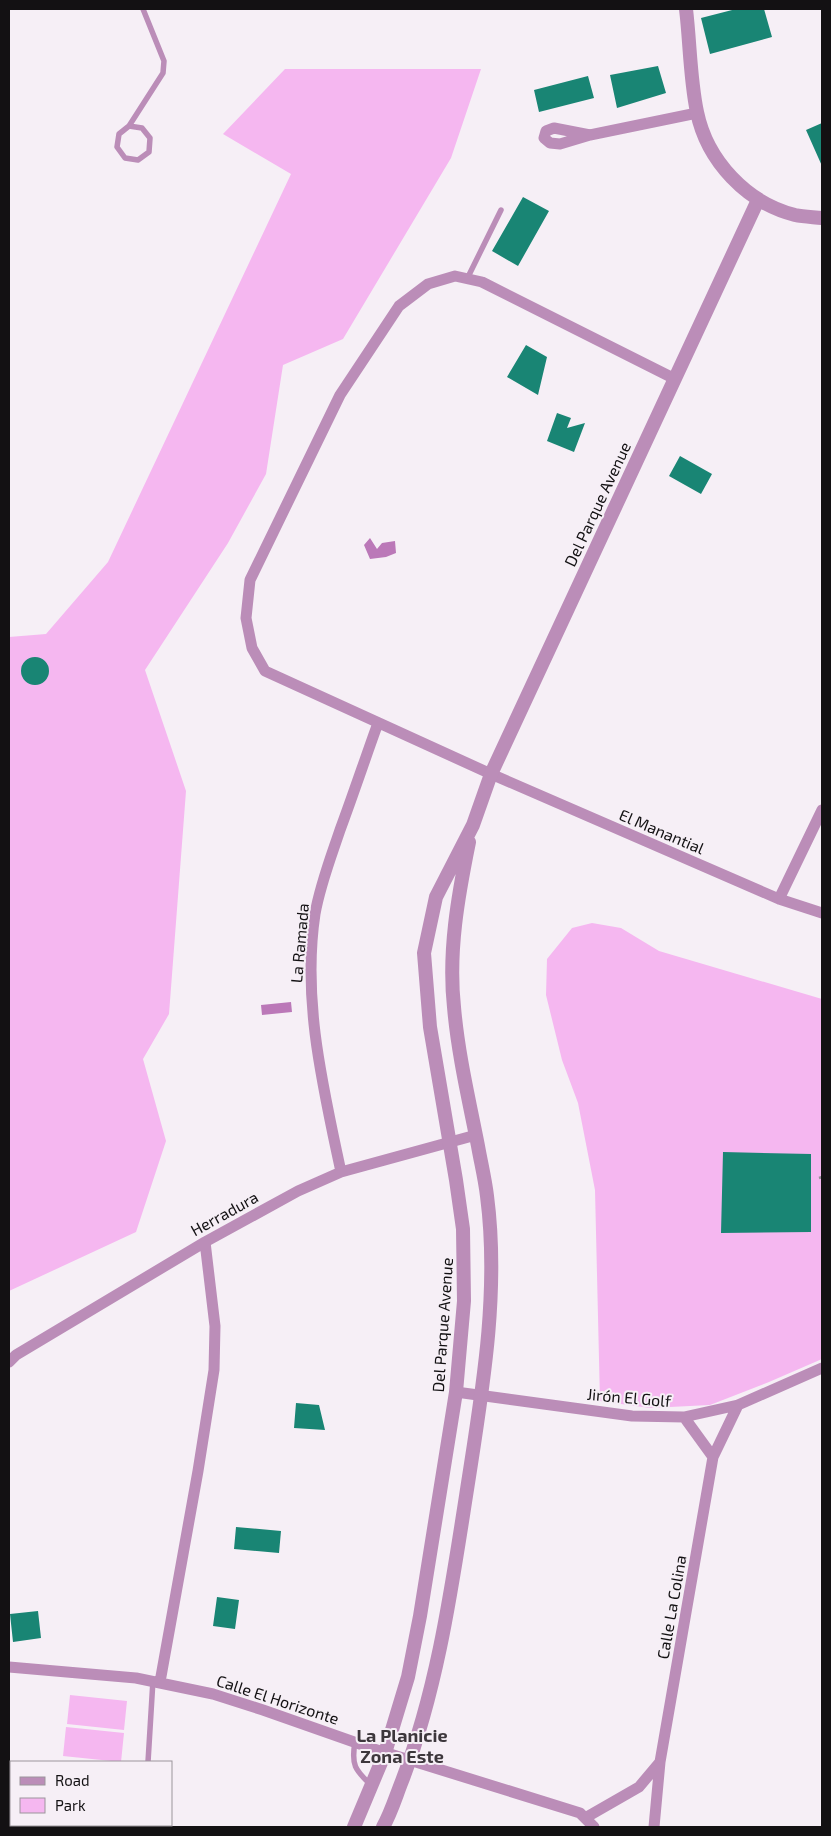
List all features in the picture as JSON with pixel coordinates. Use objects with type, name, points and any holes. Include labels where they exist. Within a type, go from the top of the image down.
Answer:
[{"type":"street","points":[[687,9],[697,113],[708,146],[732,178],[758,200],[796,215],[822,218]]},
{"type":"street","points":[[590,135],[697,113]]},
{"type":"street","name":"Del Parque Avenue","points":[[354,1827],[386,1753],[400,1706],[414,1647],[456,1392],[464,1301],[464,1253],[460,1204],[430,1027],[424,953],[436,897],[472,825],[491,774],[758,200]]},
{"type":"street","name":"El Manantial","points":[[675,379],[482,282],[455,276],[428,284],[399,306],[340,394],[250,580],[246,618],[252,648],[265,671],[491,774],[779,899],[822,913]]},
{"type":"street","name":"La Ramada","points":[[341,1172],[320,1076],[312,998],[312,954],[316,912],[326,870],[378,723]]},
{"type":"street","points":[[779,899],[822,810]]},
{"type":"street","name":"Del Parque Avenue","points":[[383,1827],[410,1760],[426,1703],[443,1629],[481,1396],[489,1318],[491,1250],[488,1195],[453,1005],[453,955],[459,893],[472,825]]},
{"type":"street","name":"Herradura","points":[[9,1362],[16,1355],[205,1242],[298,1190],[341,1172],[476,1135]]},
{"type":"street","points":[[157,1681],[198,1471],[214,1370],[215,1326],[205,1242]]},
{"type":"street","name":"Jirón El Golf","points":[[456,1392],[632,1416],[684,1417],[738,1405],[822,1368]]},
{"type":"street","name":"Calle La Colina","points":[[654,1827],[660,1762],[713,1457],[738,1405]]},
{"type":"street","points":[[684,1417],[713,1457]]},
{"type":"street","name":"Calle El Horizonte","points":[[9,1667],[101,1674],[157,1681],[241,1702],[386,1753],[580,1812],[585,1818]]},
{"type":"street","points":[[594,1827],[585,1818],[639,1787],[660,1762]]},
{"type":"lane","points":[[129,126],[142,128],[150,138],[149,152],[138,160],[125,158],[117,148],[118,134],[129,126],[163,73],[164,61],[143,9]]},
{"type":"lane","points":[[467,279],[501,210]]},
{"type":"lane","points":[[148,1761],[157,1681]]},
{"type":"lane","points":[[355,1742],[354,1764],[358,1773],[372,1786]]},
{"type":"green space","points":[[285,69],[481,69],[451,158],[343,339],[283,365],[266,474],[228,543],[145,670],[186,791],[169,1014],[143,1059],[166,1141],[136,1232],[9,1291],[9,637],[46,634],[108,562],[291,174],[223,134]]},
{"type":"green space","points":[[592,923],[621,928],[659,951],[822,999],[822,1359],[710,1405],[650,1408],[600,1401],[595,1190],[578,1103],[562,1060],[546,995],[547,959],[572,928]]},
{"type":"green space","points":[[70,1695],[127,1701],[124,1730],[67,1724]]},
{"type":"green space","points":[[66,1727],[124,1733],[121,1761],[63,1756]]},
{"type":"shaded area","points":[[370,538],[377,549],[382,543],[395,541],[396,553],[386,557],[370,559],[364,545]]},
{"type":"shaded area","points":[[291,1002],[292,1012],[262,1015],[261,1005]]},
{"type":"building","points":[[736,9],[764,9],[772,37],[710,54],[701,18]]},
{"type":"building","points":[[658,66],[666,93],[617,108],[610,75]]},
{"type":"building","points":[[588,76],[594,98],[539,112],[534,90]]},
{"type":"building","points":[[822,123],[822,166],[806,130]]},
{"type":"building","points":[[523,197],[549,211],[518,266],[492,251]]},
{"type":"building","points":[[526,345],[547,357],[538,395],[507,377]]},
{"type":"building","points":[[557,413],[571,418],[567,428],[585,423],[574,452],[547,441]]},
{"type":"building","points":[[680,456],[712,474],[701,494],[669,476]]},
{"type":"building","points":[[35,657],[45,661],[49,671],[45,681],[35,685],[25,681],[21,671],[25,661]]},
{"type":"building","points":[[723,1152],[811,1154],[811,1232],[721,1233]]},
{"type":"building","points":[[296,1403],[319,1405],[325,1430],[294,1428]]},
{"type":"building","points":[[236,1527],[281,1531],[279,1553],[234,1549]]},
{"type":"building","points":[[217,1597],[239,1600],[235,1629],[213,1626]]},
{"type":"building","points":[[38,1611],[41,1638],[13,1642],[10,1614]]},
{"type":"district","name":"La Planicie Zona Este","points":[[402,1745]]}]
